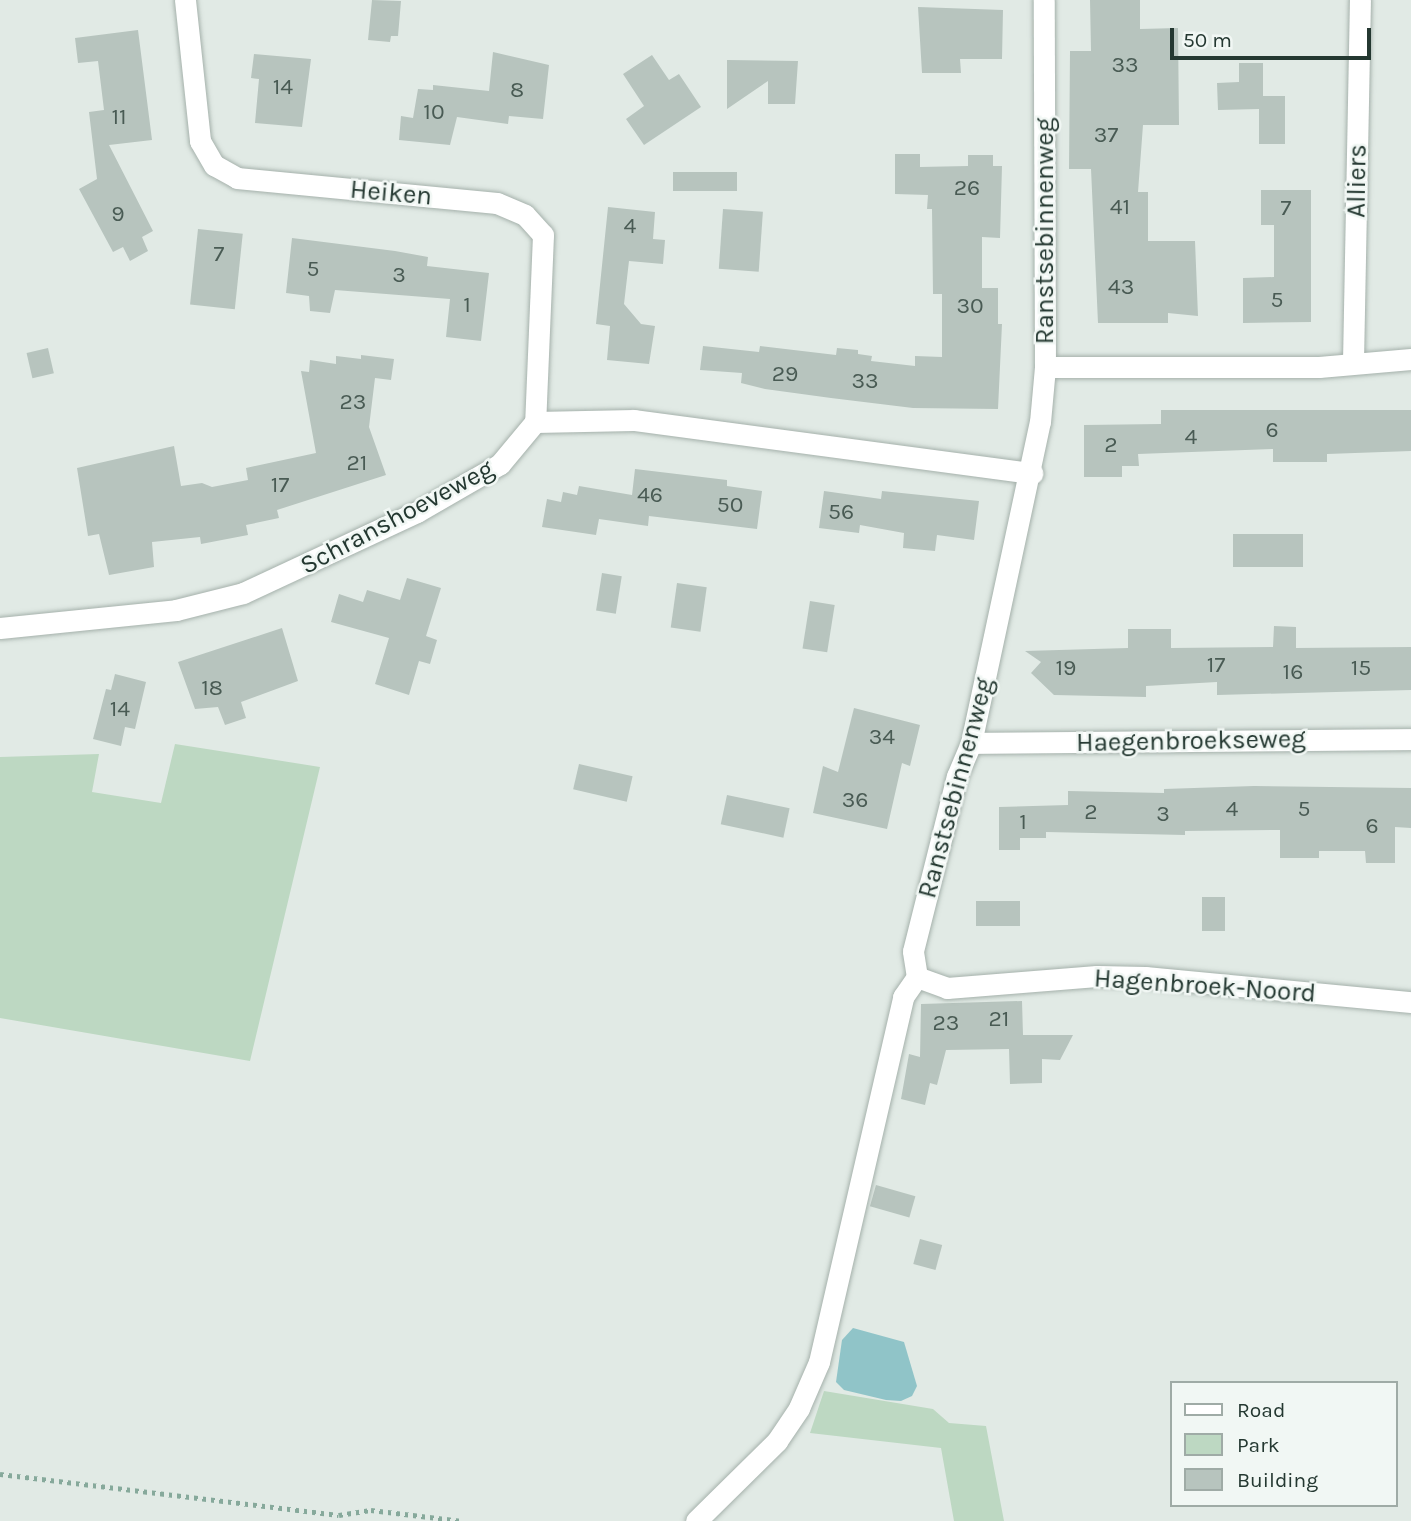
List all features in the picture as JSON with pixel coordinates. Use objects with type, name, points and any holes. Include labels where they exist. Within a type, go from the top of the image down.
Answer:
[{"type":"street","name":"Heiken","points":[[185,0],[200,141],[214,165],[237,178],[497,203],[525,215],[543,235],[535,422]]},
{"type":"street","name":"Ranstsebinnenweg","points":[[917,977],[913,951],[957,776],[971,743],[1032,472],[1045,367],[1044,0]]},
{"type":"street","name":"Alliers","points":[[1353,362],[1360,0]]},
{"type":"street","points":[[1045,367],[1319,367],[1411,359]]},
{"type":"street","points":[[535,422],[634,420],[1032,472]]},
{"type":"street","name":"Schranshoeveweg","points":[[0,628],[176,610],[243,593],[417,512],[500,464],[535,422]]},
{"type":"street","name":"Haegenbroekseweg","points":[[971,743],[1411,739]]},
{"type":"street","name":"Hagenbroek-Noord","points":[[917,977],[947,988],[1097,976],[1144,976],[1411,1002]]},
{"type":"street","points":[[696,1521],[777,1441],[799,1408],[819,1362],[903,997],[917,977]]},
{"type":"path","points":[[0,1474],[339,1515],[371,1510],[462,1521]]},
{"type":"green space","points":[[175,744],[320,767],[250,1061],[0,1018],[0,757],[99,754],[92,792],[161,803]]},
{"type":"green space","points":[[824,1391],[933,1409],[949,1423],[986,1426],[1004,1521],[954,1521],[941,1448],[810,1433]]},
{"type":"water","points":[[853,1328],[904,1342],[917,1386],[912,1396],[901,1401],[886,1400],[844,1390],[836,1382],[842,1340]]},
{"type":"building","points":[[372,0],[401,1],[398,36],[391,36],[390,42],[368,40]]},
{"type":"building","points":[[1090,0],[1140,0],[1140,29],[1178,28],[1179,125],[1143,125],[1138,192],[1148,192],[1148,241],[1195,241],[1198,316],[1168,313],[1168,323],[1098,323],[1091,169],[1069,169],[1070,51],[1091,51]]},
{"type":"building","points":[[918,7],[1003,10],[1002,59],[960,59],[961,73],[922,73]]},
{"type":"building","points":[[138,30],[152,140],[109,145],[153,231],[142,237],[148,251],[130,261],[123,247],[113,252],[79,189],[97,179],[89,112],[104,110],[98,61],[78,63],[75,38]]},
{"type":"building","points":[[493,52],[549,65],[543,119],[509,116],[508,124],[457,117],[450,145],[399,140],[401,116],[413,118],[418,89],[433,90],[433,85],[489,91]]},
{"type":"building","points":[[254,54],[311,59],[302,127],[255,123],[259,79],[251,78]]},
{"type":"building","points":[[652,55],[669,80],[679,74],[701,107],[644,145],[626,119],[644,106],[623,74]]},
{"type":"building","points":[[727,60],[798,61],[795,104],[768,104],[768,81],[727,109]]},
{"type":"building","points":[[1239,63],[1263,63],[1263,96],[1285,96],[1285,144],[1259,144],[1259,109],[1218,110],[1217,83],[1239,82]]},
{"type":"building","points":[[895,154],[920,154],[920,167],[968,166],[968,155],[993,155],[993,166],[1002,166],[1000,238],[982,237],[982,288],[998,288],[998,324],[1002,324],[998,409],[913,408],[831,398],[741,383],[742,373],[700,370],[703,346],[759,352],[760,346],[836,355],[837,348],[858,350],[858,354],[872,356],[871,361],[915,366],[915,356],[942,357],[942,294],[933,294],[932,209],[927,209],[928,195],[895,194]]},
{"type":"building","points":[[673,172],[737,172],[737,191],[673,191]]},
{"type":"building","points":[[1261,190],[1311,190],[1311,322],[1243,323],[1243,278],[1274,277],[1274,225],[1261,225]]},
{"type":"building","points":[[608,207],[655,212],[653,239],[665,240],[663,264],[629,261],[624,304],[641,324],[655,326],[649,364],[607,360],[610,326],[596,324]]},
{"type":"building","points":[[723,209],[763,212],[759,272],[719,269]]},
{"type":"building","points":[[198,229],[243,234],[235,309],[190,305]]},
{"type":"building","points":[[292,238],[395,251],[428,257],[427,266],[489,273],[481,341],[446,337],[450,299],[335,290],[330,313],[310,311],[309,296],[286,293]]},
{"type":"building","points":[[48,348],[54,373],[32,378],[27,353]]},
{"type":"building","points":[[361,355],[394,359],[391,380],[375,378],[369,427],[386,475],[277,510],[279,518],[246,525],[248,535],[201,544],[200,537],[152,542],[154,567],[109,575],[99,534],[88,536],[77,468],[174,446],[181,486],[202,483],[212,487],[248,480],[246,468],[316,453],[301,371],[309,372],[310,360],[336,364],[336,356],[361,359]]},
{"type":"building","points":[[1161,410],[1411,410],[1411,451],[1327,454],[1327,462],[1273,462],[1273,449],[1138,454],[1139,466],[1122,466],[1122,477],[1084,477],[1084,425],[1161,424]]},
{"type":"building","points":[[635,469],[727,480],[727,486],[762,491],[757,529],[649,516],[648,526],[599,519],[596,535],[542,527],[547,499],[561,502],[563,492],[577,495],[579,486],[632,495]]},
{"type":"building","points":[[824,491],[881,499],[882,491],[979,501],[974,540],[937,535],[935,551],[903,548],[904,533],[860,525],[859,533],[819,528]]},
{"type":"building","points":[[1233,534],[1303,534],[1303,567],[1233,567]]},
{"type":"building","points":[[602,573],[622,576],[616,614],[596,611]]},
{"type":"building","points":[[407,578],[441,588],[426,636],[437,640],[430,664],[419,661],[409,695],[375,684],[389,638],[331,622],[339,594],[363,602],[367,590],[400,600]]},
{"type":"building","points":[[677,583],[707,587],[700,632],[671,628]]},
{"type":"building","points":[[810,601],[835,605],[827,652],[802,648]]},
{"type":"building","points":[[1274,626],[1296,627],[1296,648],[1411,647],[1411,690],[1217,695],[1217,682],[1146,686],[1146,697],[1054,695],[1031,673],[1041,662],[1025,651],[1128,648],[1128,629],[1171,629],[1171,648],[1273,647]]},
{"type":"building","points":[[282,628],[298,681],[241,702],[246,718],[225,725],[218,707],[195,709],[178,662]]},
{"type":"building","points":[[115,674],[146,682],[135,729],[125,727],[121,746],[93,739],[106,689],[111,690]]},
{"type":"building","points":[[854,708],[920,725],[910,766],[902,763],[887,829],[813,813],[823,766],[838,772]]},
{"type":"building","points":[[579,764],[633,776],[627,802],[573,789]]},
{"type":"building","points":[[1254,786],[1411,788],[1411,828],[1395,827],[1395,863],[1366,863],[1365,851],[1319,851],[1319,858],[1280,858],[1280,830],[1185,831],[1185,835],[1046,832],[1046,838],[1020,838],[1020,850],[999,850],[999,807],[1068,805],[1068,791],[1164,793],[1164,789]]},
{"type":"building","points":[[727,795],[790,808],[783,838],[721,824]]},
{"type":"building","points":[[1202,897],[1225,897],[1225,931],[1202,931]]},
{"type":"building","points":[[976,901],[1020,901],[1020,926],[976,926]]},
{"type":"building","points":[[1022,1001],[1023,1035],[1073,1035],[1060,1060],[1042,1059],[1042,1083],[1010,1084],[1009,1049],[946,1050],[937,1085],[930,1083],[925,1105],[901,1099],[909,1054],[920,1057],[921,1004]]},
{"type":"building","points":[[876,1185],[915,1196],[909,1217],[870,1206]]},
{"type":"building","points":[[920,1239],[942,1245],[935,1270],[913,1264]]}]
